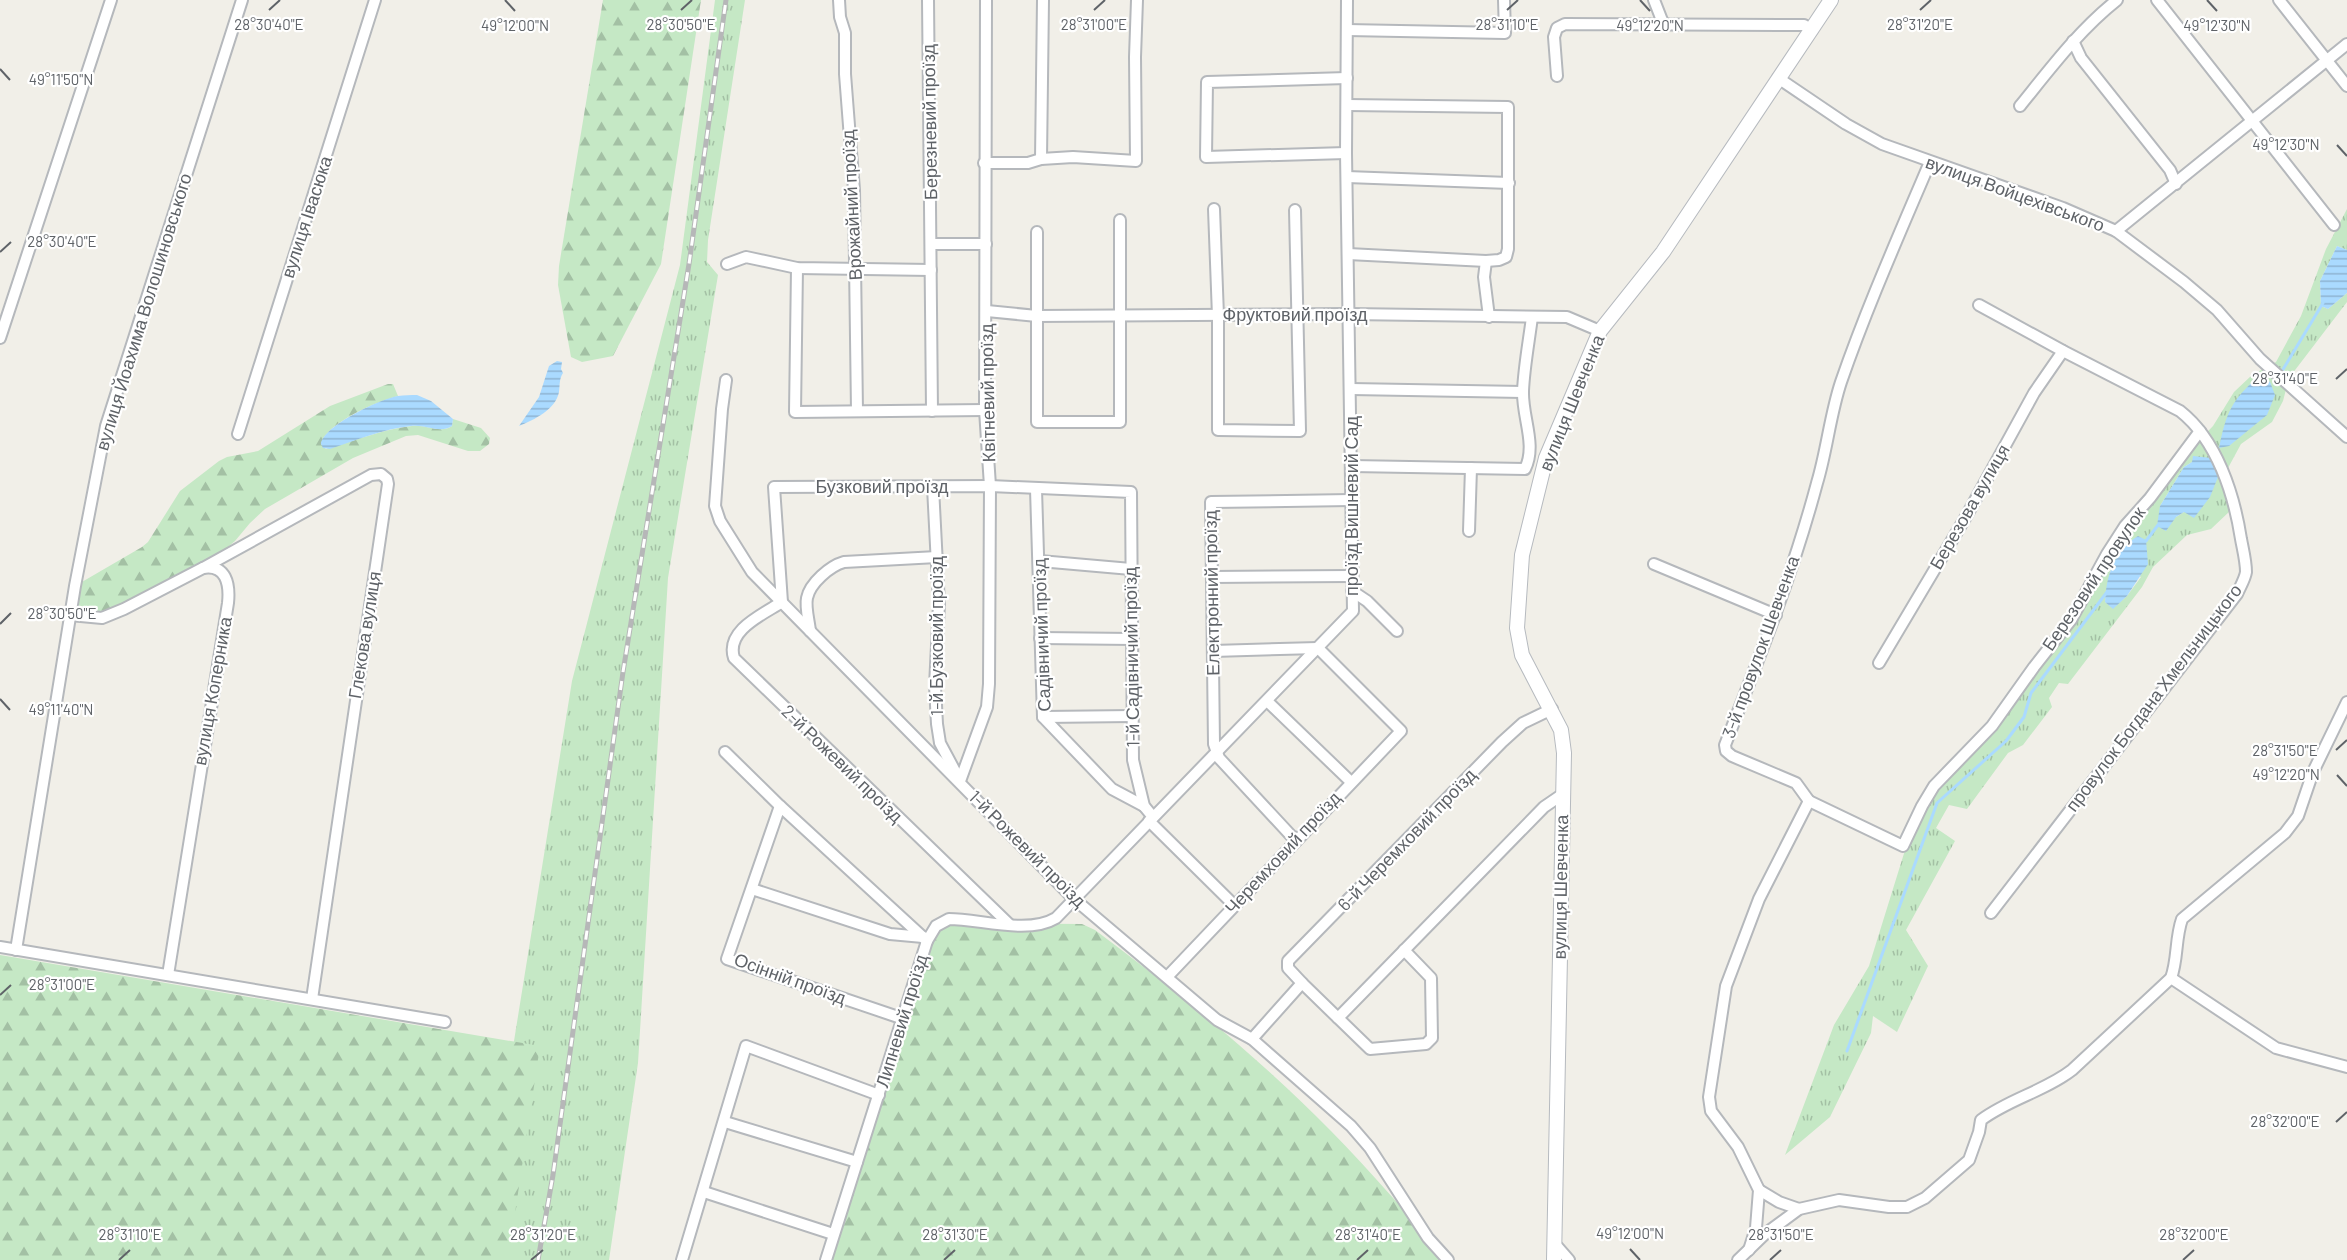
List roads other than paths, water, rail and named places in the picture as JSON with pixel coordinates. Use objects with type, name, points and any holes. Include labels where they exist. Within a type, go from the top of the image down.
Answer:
[{"type":"street","points":[[0,338],[111,0]]},
{"type":"street","name":"вулиця Йоахима Волошиновського","points":[[16,950],[70,615],[112,405],[242,0]]},
{"type":"street","name":"вулиця Івасюка","points":[[238,434],[375,0]]},
{"type":"street","name":"Врожайний проїзд","points":[[839,0],[840,17],[845,33],[845,74],[854,190],[857,411]]},
{"type":"street","name":"Березневий проїзд","points":[[928,0],[932,411]]},
{"type":"street","name":"Квітневий проїзд","points":[[960,781],[987,707],[989,684],[990,486],[985,410],[986,0]]},
{"type":"street","points":[[1041,159],[1043,0]]},
{"type":"street","points":[[984,163],[1028,163],[1041,159],[1073,157],[1136,161],[1137,0]]},
{"type":"street","name":"проїзд Вишневий Сад","points":[[1073,898],[1217,753],[1353,610],[1346,153],[1347,0]]},
{"type":"street","points":[[1347,30],[1505,33],[1504,0]]},
{"type":"street","points":[[1654,0],[1663,23]]},
{"type":"street","name":"вулиця Шевченка","points":[[1554,1260],[1564,753],[1561,730],[1552,709],[1522,655],[1517,628],[1522,555],[1546,458],[1600,331],[1663,252],[1831,0]]},
{"type":"street","points":[[2020,106],[2073,41],[2100,13],[2117,0]]},
{"type":"street","points":[[2157,0],[2334,225]]},
{"type":"street","points":[[2279,0],[2347,86]]},
{"type":"street","points":[[1557,76],[1554,37],[1557,27],[1564,24],[1804,25],[1812,30]]},
{"type":"street","points":[[2073,41],[2081,58],[2170,170],[2176,184]]},
{"type":"street","points":[[2116,231],[2347,44]]},
{"type":"street","points":[[1346,153],[1206,157],[1207,82],[1347,78]]},
{"type":"street","name":"вулиця Войцехівського","points":[[1778,78],[1846,124],[1882,144],[2064,208],[2116,231],[2217,310],[2260,359],[2347,437]]},
{"type":"street","points":[[1347,105],[1508,107],[1509,183],[1506,257],[1486,261],[1348,254]]},
{"type":"street","name":"3-й провулок Шевченка","points":[[1809,801],[1796,783],[1732,756],[1726,751],[1725,745],[1776,615],[1818,482],[1841,383],[1930,162]]},
{"type":"street","points":[[1347,177],[1509,183]]},
{"type":"street","points":[[1214,209],[1218,316],[1218,430],[1300,431],[1295,210]]},
{"type":"street","points":[[1037,232],[1037,422],[1120,422],[1122,315],[1120,220]]},
{"type":"street","points":[[932,244],[986,244]]},
{"type":"street","points":[[727,264],[746,257],[797,268],[931,270]]},
{"type":"street","points":[[1486,261],[1484,277],[1489,317]]},
{"type":"street","points":[[797,268],[795,412],[985,410]]},
{"type":"street","name":"провулок Богдана Хмельницького","points":[[1979,305],[2180,411],[2191,420],[2213,451],[2224,478],[2240,529],[2246,574],[2231,602],[1991,913]]},
{"type":"street","name":"Фруктовий проїзд","points":[[987,311],[1037,316],[1350,314],[1567,317],[1600,331]]},
{"type":"street","points":[[1352,466],[1525,469],[1530,460],[1523,392],[1532,316]]},
{"type":"street","name":"Березова вулиця","points":[[1879,663],[1967,515],[2034,393],[2063,351]]},
{"type":"street","name":"1-й Рожевий проїзд","points":[[726,380],[715,490],[717,513],[746,563],[1073,898],[1217,1020],[1252,1039],[1360,1136],[1428,1238],[1448,1260]]},
{"type":"street","points":[[1351,389],[1523,392]]},
{"type":"street","name":"Березовий провулок","points":[[1809,801],[1903,846],[1934,786],[1992,726],[2071,620],[2125,526],[2150,498],[2200,431]]},
{"type":"street","points":[[1469,531],[1471,468]]},
{"type":"street","name":"Глекова вулиця","points":[[203,568],[370,475],[381,474],[387,479],[312,999]]},
{"type":"street","name":"Бузковий проїзд","points":[[783,602],[774,487],[990,486],[1131,492]]},
{"type":"street","name":"1-й Бузковий проїзд","points":[[933,487],[939,604],[935,686],[937,724],[940,743],[960,781]]},
{"type":"street","name":"Садівничий проїзд","points":[[1036,489],[1043,717],[1112,789],[1144,806]]},
{"type":"street","name":"1-й Садівничий проїзд","points":[[1131,492],[1133,760],[1137,784],[1151,819],[1234,905]]},
{"type":"street","name":"Електронний проїзд","points":[[1217,753],[1214,744],[1211,502],[1352,500]]},
{"type":"street","points":[[810,631],[807,599],[811,588],[834,565],[844,562],[937,558]]},
{"type":"street","points":[[1040,561],[1131,569]]},
{"type":"street","points":[[1654,564],[1776,615]]},
{"type":"street","name":"вулиця Коперника","points":[[168,975],[229,592],[228,583],[222,572],[213,567],[203,568]]},
{"type":"street","points":[[70,615],[102,618],[203,568]]},
{"type":"street","points":[[1212,577],[1351,576]]},
{"type":"street","points":[[1352,591],[1366,601],[1397,632]]},
{"type":"street","name":"2-й Рожевий проїзд","points":[[783,602],[741,631],[732,646],[734,658],[1011,925]]},
{"type":"street","points":[[1040,638],[1133,639]]},
{"type":"street","points":[[1213,651],[1318,648]]},
{"type":"street","name":"Черемховий проїзд","points":[[1167,977],[1401,731],[1318,648]]},
{"type":"street","points":[[1267,701],[1351,782]]},
{"type":"street","points":[[1738,1260],[1786,1216],[1799,1209],[1839,1200],[1889,1207],[1907,1206],[1925,1198],[1970,1160],[1981,1120],[1997,1108],[2060,1079],[2171,978],[2175,968],[2176,934],[2182,919],[2285,833],[2298,816],[2313,772],[2347,702]]},
{"type":"street","name":"6-й Черемховий проїзд","points":[[1404,950],[1431,978],[1432,1038],[1426,1044],[1370,1049],[1288,968],[1288,961],[1502,742],[1522,723],[1552,709]]},
{"type":"street","points":[[1043,717],[1133,716]]},
{"type":"street","points":[[725,752],[780,806],[925,939]]},
{"type":"street","points":[[1217,753],[1219,758],[1296,841]]},
{"type":"street","points":[[1338,1018],[1544,807],[1563,794]]},
{"type":"street","points":[[1749,1250],[1756,1228],[1759,1190],[1738,1147],[1711,1111],[1709,1097],[1726,986],[1759,899],[1809,801]]},
{"type":"street","name":"Осінній проїзд","points":[[780,806],[727,959],[901,1018]]},
{"type":"street","points":[[752,889],[890,934],[925,939]]},
{"type":"street","name":"Липневий проїзд","points":[[826,1260],[879,1095],[925,939],[936,926],[946,920],[1011,925],[1036,925],[1049,922],[1073,898]]},
{"type":"street","points":[[0,947],[445,1022]]},
{"type":"street","points":[[2171,978],[2276,1048],[2347,1067]]},
{"type":"street","points":[[1252,1039],[1302,983]]},
{"type":"street","points":[[682,1260],[746,1046],[879,1095]]},
{"type":"street","points":[[725,1122],[857,1162]]},
{"type":"street","points":[[1759,1190],[1779,1202],[1799,1209]]},
{"type":"street","points":[[704,1192],[833,1234]]},
{"type":"street","points":[[1555,1244],[1569,1260]]},
{"type":"water","points":[[2337,246],[2347,250],[2347,293],[2328,309],[2321,306],[2320,281]]},
{"type":"water","points":[[557,361],[562,362],[563,373],[554,404],[544,413],[519,426],[539,397],[549,366]]},
{"type":"water","points":[[2259,376],[2270,382],[2275,395],[2267,415],[2229,446],[2219,448],[2224,425],[2236,400]]},
{"type":"water","points":[[417,395],[431,401],[453,419],[452,426],[442,429],[401,427],[330,449],[323,448],[321,444],[331,429],[354,414],[390,398]]},
{"type":"water","points":[[2193,456],[2211,458],[2218,477],[2210,497],[2194,518],[2184,512],[2176,517],[2166,531],[2157,526],[2160,506],[2184,467],[2192,462]]},
{"type":"water","points":[[2138,536],[2146,540],[2148,564],[2127,596],[2113,609],[2105,602],[2107,582],[2113,564],[2123,548]]},
{"type":"waterway","points":[[2282,371],[2323,303]]},
{"type":"waterway","points":[[2146,541],[2158,525]]},
{"type":"waterway","points":[[1847,1051],[1937,803],[2006,741],[2024,717],[2031,693],[2107,592]]},
{"type":"railway","points":[[538,1260],[553,1175],[623,672],[689,264],[726,0]]}]
